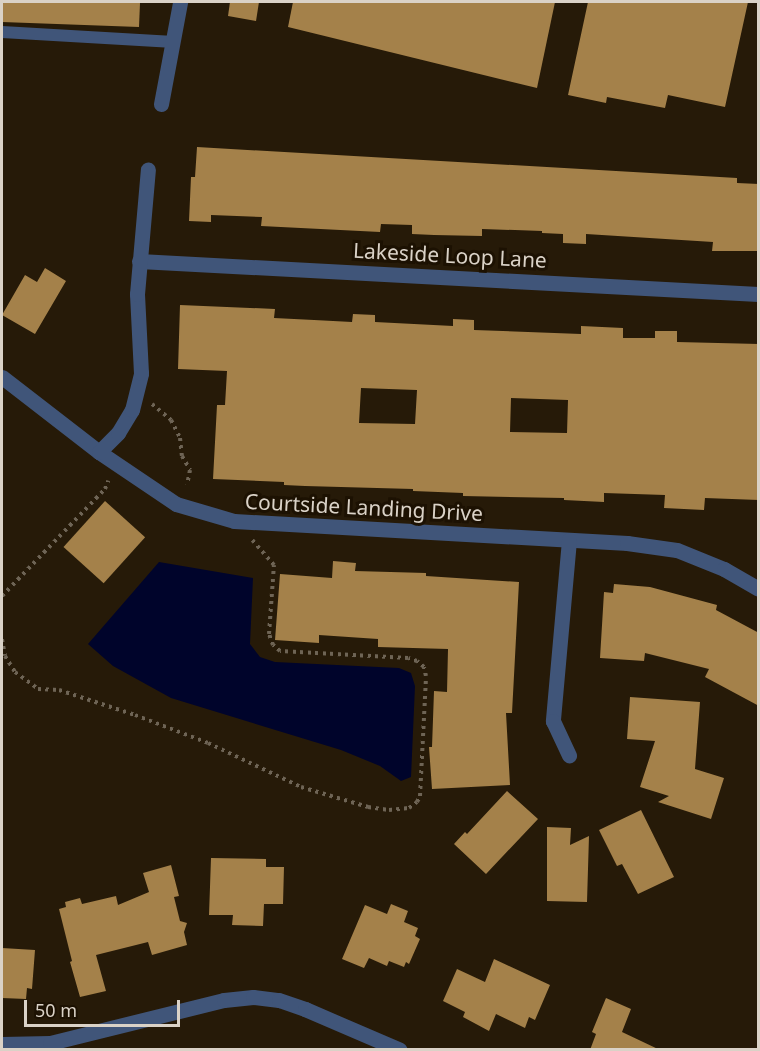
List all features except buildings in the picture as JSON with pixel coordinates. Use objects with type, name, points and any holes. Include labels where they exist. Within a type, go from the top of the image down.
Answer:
[{"type":"street","points":[[161,104],[180,2]]},
{"type":"street","points":[[99,452],[118,433],[132,410],[141,373],[137,294],[148,168]]},
{"type":"street","name":"Lakeside Loop Lane","points":[[139,261],[759,294]]},
{"type":"street","name":"Courtside Landing Drive","points":[[2,377],[99,452],[176,504],[234,521],[627,543],[677,550],[724,569],[759,589]]},
{"type":"street","points":[[569,540],[553,721],[569,755]]},
{"type":"street","points":[[2,1044],[50,1043],[224,1000],[253,997],[279,1000],[305,1009],[400,1050]]},
{"type":"lane","points":[[2,32],[174,42]]},
{"type":"path","points":[[152,404],[171,420],[180,438],[182,456],[190,470],[188,485]]},
{"type":"path","points":[[2,596],[105,489],[108,481]]},
{"type":"path","points":[[2,639],[5,656],[15,672],[38,689],[59,690],[135,715],[208,743],[301,787],[368,807],[389,810],[409,808],[417,802],[420,796],[426,676],[424,667],[408,658],[280,651],[273,645],[270,634],[274,565],[251,539]]},
{"type":"water","points":[[159,562],[253,578],[250,644],[260,657],[275,662],[399,668],[411,673],[415,686],[411,777],[401,781],[380,766],[341,750],[171,698],[113,666],[88,644]]}]
